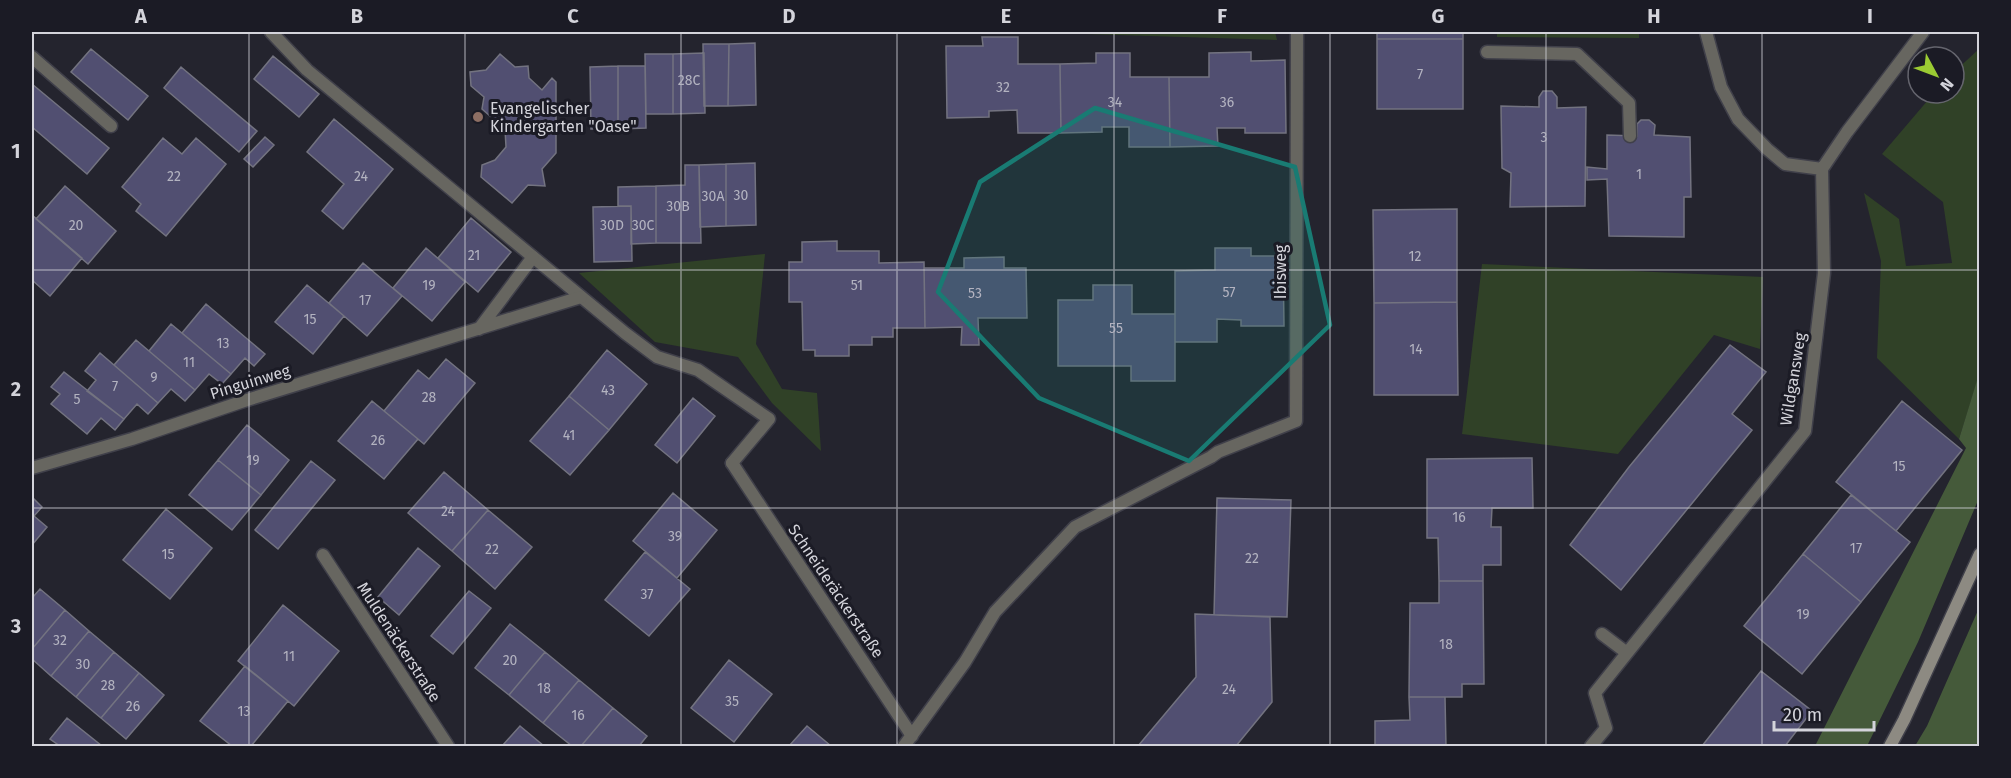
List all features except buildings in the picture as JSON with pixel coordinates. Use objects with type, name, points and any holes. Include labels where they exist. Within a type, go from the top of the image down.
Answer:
[{"type":"street","points":[[271,32],[307,70],[581,297]]},
{"type":"street","name":"Ibisweg","points":[[1211,457],[1218,452],[1296,421],[1298,32]]},
{"type":"street","points":[[1706,32],[1721,87],[1738,119],[1785,165],[1822,169],[1923,32]]},
{"type":"street","points":[[1487,52],[1577,54],[1629,103],[1630,136]]},
{"type":"street","points":[[32,57],[111,126]]},
{"type":"street","name":"Wildgansweg","points":[[1591,747],[1606,728],[1595,693],[1805,431],[1824,273],[1822,169]]},
{"type":"street","points":[[479,329],[533,257]]},
{"type":"street","name":"Schneideräckerstraße","points":[[581,297],[657,357],[699,370],[769,419],[732,463],[908,742],[965,662],[994,612],[1075,527],[1211,457]]},
{"type":"street","name":"Pinguinweg","points":[[32,468],[581,297]]},
{"type":"street","points":[[1890,747],[1980,554]]},
{"type":"street","name":"Muldenäckerstraße","points":[[322,555],[448,747]]},
{"type":"street","points":[[1602,633],[1627,653]]},
{"type":"highlighted area","points":[[1095,108],[1295,167],[1330,325],[1189,461],[1039,398],[938,292],[980,182]]},
{"type":"green space","points":[[1020,32],[1275,32],[1277,40]]},
{"type":"green space","points":[[1497,32],[1639,32],[1639,38],[1497,37]]},
{"type":"green space","points":[[1979,49],[1979,376],[1959,439],[1877,358],[1881,261],[1864,193],[1899,219],[1906,266],[1952,263],[1943,202],[1882,154],[1924,105],[1966,105],[1966,61]]},
{"type":"green space","points":[[765,254],[756,344],[782,389],[817,393],[821,451],[772,403],[738,357],[655,342],[579,273]]},
{"type":"green space","points":[[1482,264],[1763,277],[1760,349],[1714,335],[1618,454],[1462,434]]},
{"type":"green space","points":[[1979,374],[1979,498],[1918,642],[1867,746],[1815,746],[1966,448],[1959,439]]},
{"type":"green space","points":[[1979,608],[1979,746],[1915,746],[1927,726]]},
{"type":"place","name":"Evangelischer Kindergarten \"Oase\"","points":[[478,117]]}]
